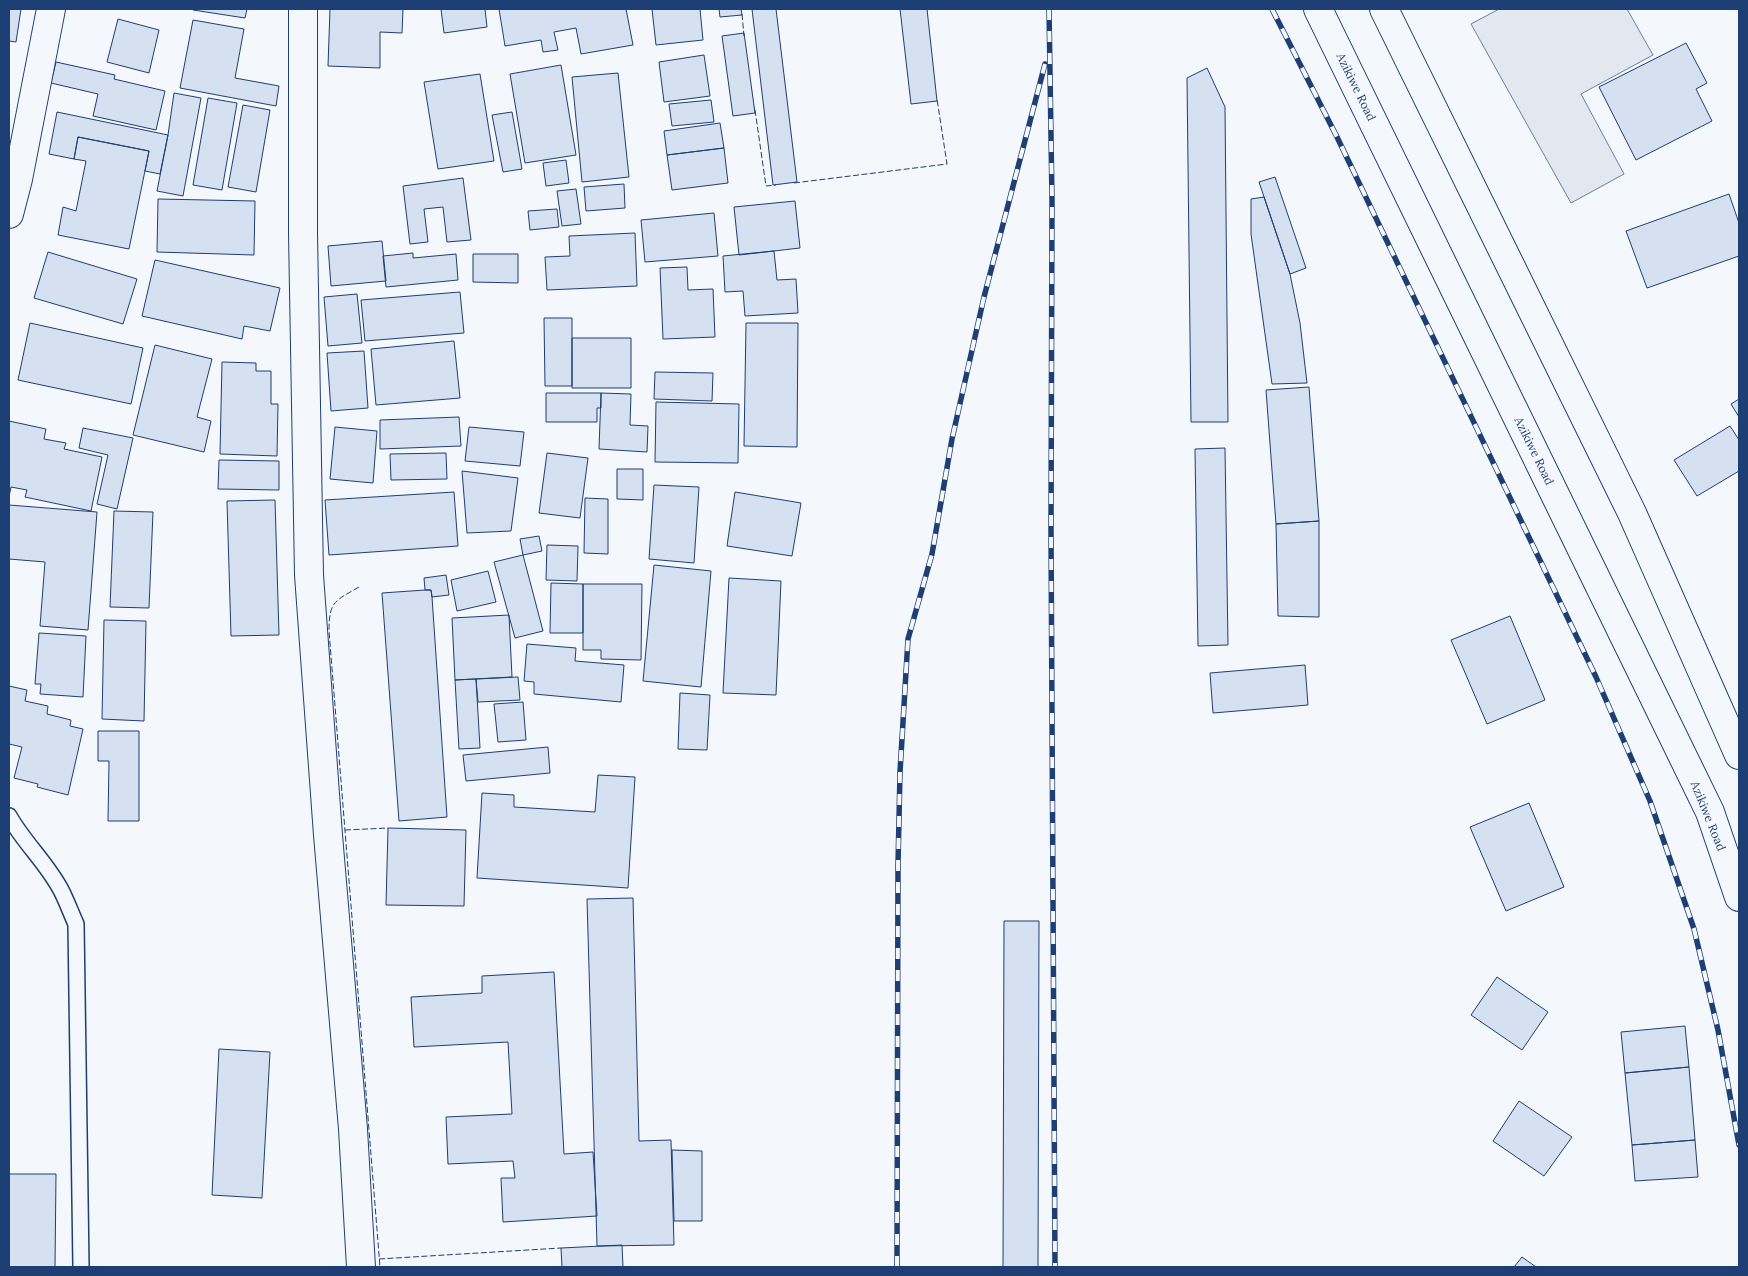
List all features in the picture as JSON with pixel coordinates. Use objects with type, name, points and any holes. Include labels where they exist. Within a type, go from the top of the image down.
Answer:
[{"type":"main road","points":[[9,214],[18,179],[51,9]]},
{"type":"main road","points":[[303,9],[303,233],[309,576],[328,835],[353,1129],[361,1267]]},
{"type":"main road","name":"Azikiwe Road","points":[[1318,9],[1710,812],[1739,897]]},
{"type":"main road","points":[[1384,9],[1632,513],[1739,755]]},
{"type":"lane","points":[[9,816],[19,834],[62,892],[76,924],[81,1267]]},
{"type":"shaded area","points":[[1499,9],[1627,9],[1653,55],[1581,94],[1624,174],[1571,203],[1471,24]]},
{"type":"building","points":[[9,9],[21,9],[16,42],[9,41]]},
{"type":"building","points":[[193,9],[247,9],[245,18]]},
{"type":"building","points":[[330,9],[403,9],[402,33],[380,32],[380,68],[328,66]]},
{"type":"building","points":[[441,9],[485,9],[487,27],[444,33]]},
{"type":"building","points":[[499,9],[626,9],[633,45],[581,54],[576,28],[554,32],[558,50],[543,52],[541,40],[505,46]]},
{"type":"building","points":[[652,9],[700,9],[703,40],[656,45]]},
{"type":"building","points":[[719,9],[741,9],[742,15],[720,17]]},
{"type":"building","points":[[752,9],[776,9],[797,182],[773,185]]},
{"type":"building","points":[[900,9],[927,9],[937,101],[911,104]]},
{"type":"building","points":[[118,19],[159,30],[149,73],[107,62]]},
{"type":"building","points":[[193,20],[244,29],[235,78],[279,86],[276,106],[180,88]]},
{"type":"building","points":[[744,33],[755,113],[733,116],[722,36]]},
{"type":"building","points":[[1686,43],[1707,83],[1696,89],[1712,121],[1636,160],[1599,87]]},
{"type":"building","points":[[704,55],[710,96],[664,102],[659,62]]},
{"type":"building","points":[[56,62],[115,75],[114,79],[165,91],[156,130],[93,116],[98,94],[51,83]]},
{"type":"building","points":[[561,65],[576,155],[525,163],[510,74]]},
{"type":"building","points":[[1207,68],[1225,107],[1228,422],[1191,422],[1187,78]]},
{"type":"building","points":[[618,73],[629,177],[582,182],[572,77]]},
{"type":"building","points":[[480,74],[494,161],[438,169],[424,82]]},
{"type":"building","points":[[174,93],[201,98],[183,196],[157,191]]},
{"type":"building","points":[[208,98],[237,103],[222,190],[193,185]]},
{"type":"building","points":[[711,100],[714,122],[672,126],[669,104]]},
{"type":"building","points":[[243,105],[270,110],[256,192],[228,187]]},
{"type":"building","points":[[57,112],[168,135],[160,174],[145,171],[149,151],[78,137],[74,159],[49,154]]},
{"type":"building","points":[[512,112],[522,169],[503,172],[492,115]]},
{"type":"building","points":[[720,123],[724,148],[667,155],[664,131]]},
{"type":"building","points":[[78,137],[149,151],[129,249],[58,235],[63,207],[76,211],[86,161],[74,159]]},
{"type":"building","points":[[724,148],[728,183],[672,190],[667,155]]},
{"type":"building","points":[[566,160],[569,183],[546,186],[543,163]]},
{"type":"building","points":[[1275,177],[1306,268],[1290,274],[1259,182]]},
{"type":"building","points":[[463,178],[471,240],[447,242],[443,207],[424,209],[428,242],[410,244],[403,186]]},
{"type":"building","points":[[624,184],[625,208],[586,211],[584,187]]},
{"type":"building","points":[[576,189],[581,224],[562,226],[557,191]]},
{"type":"building","points":[[1729,194],[1739,223],[1739,256],[1647,288],[1626,231]]},
{"type":"building","points":[[1264,197],[1290,274],[1300,323],[1307,383],[1272,384],[1251,234],[1251,199]]},
{"type":"building","points":[[158,199],[255,201],[254,255],[157,252]]},
{"type":"building","points":[[795,201],[800,248],[739,255],[734,207]]},
{"type":"building","points":[[557,209],[559,227],[530,230],[528,211]]},
{"type":"building","points":[[714,213],[718,256],[645,262],[641,220]]},
{"type":"building","points":[[635,233],[637,286],[547,290],[545,257],[570,256],[569,236]]},
{"type":"building","points":[[382,241],[386,281],[331,286],[328,246]]},
{"type":"building","points":[[774,251],[777,280],[796,279],[798,313],[745,316],[743,291],[725,292],[723,256]]},
{"type":"building","points":[[48,252],[137,279],[123,324],[34,298]]},
{"type":"building","points":[[413,253],[413,258],[456,254],[458,280],[386,287],[383,256]]},
{"type":"building","points":[[473,254],[518,254],[518,283],[473,282]]},
{"type":"building","points":[[155,260],[280,288],[270,331],[244,326],[242,339],[142,316]]},
{"type":"building","points":[[687,267],[688,290],[713,289],[715,337],[663,339],[660,268]]},
{"type":"building","points":[[460,292],[464,333],[365,341],[361,300]]},
{"type":"building","points":[[357,294],[362,343],[328,346],[324,297]]},
{"type":"building","points":[[544,318],[572,318],[572,386],[545,386]]},
{"type":"building","points":[[30,323],[143,348],[131,404],[18,380]]},
{"type":"building","points":[[746,323],[798,323],[797,447],[744,446]]},
{"type":"building","points":[[572,338],[631,338],[631,388],[572,388]]},
{"type":"building","points":[[454,341],[460,398],[376,405],[371,349]]},
{"type":"building","points":[[155,345],[212,359],[197,417],[211,421],[204,452],[133,435]]},
{"type":"building","points":[[364,351],[368,408],[331,411],[327,353]]},
{"type":"building","points":[[222,362],[256,363],[256,371],[271,371],[271,404],[278,404],[277,456],[220,454]]},
{"type":"building","points":[[655,372],[713,373],[712,401],[654,399]]},
{"type":"building","points":[[1309,387],[1319,521],[1276,524],[1266,390]]},
{"type":"building","points":[[546,393],[601,393],[601,408],[597,408],[597,422],[546,422]]},
{"type":"building","points":[[601,393],[631,394],[630,425],[648,426],[647,452],[599,449]]},
{"type":"building","points":[[1739,399],[1739,417],[1731,404]]},
{"type":"building","points":[[656,402],[739,404],[738,463],[655,462]]},
{"type":"building","points":[[459,417],[461,446],[380,449],[380,420]]},
{"type":"building","points":[[9,421],[46,429],[44,439],[66,443],[64,449],[102,457],[91,511],[25,497],[27,490],[11,487],[9,497]]},
{"type":"building","points":[[1730,426],[1739,440],[1739,471],[1697,496],[1674,460]]},
{"type":"building","points":[[335,427],[377,431],[373,483],[330,479]]},
{"type":"building","points":[[469,427],[524,432],[520,466],[465,461]]},
{"type":"building","points":[[83,428],[133,438],[117,509],[97,504],[108,455],[79,448]]},
{"type":"building","points":[[1225,448],[1228,645],[1198,646],[1195,449]]},
{"type":"building","points":[[446,453],[447,479],[391,480],[390,454]]},
{"type":"building","points":[[547,453],[588,458],[580,518],[539,513]]},
{"type":"building","points":[[219,460],[279,461],[279,490],[218,489]]},
{"type":"building","points":[[617,469],[643,469],[643,500],[617,499]]},
{"type":"building","points":[[462,471],[518,478],[511,531],[467,533]]},
{"type":"building","points":[[654,485],[699,487],[694,563],[649,559]]},
{"type":"building","points":[[454,492],[458,546],[329,555],[325,500]]},
{"type":"building","points":[[735,492],[801,503],[792,556],[727,546]]},
{"type":"building","points":[[585,498],[608,499],[608,554],[584,553]]},
{"type":"building","points":[[275,500],[279,635],[231,636],[227,501]]},
{"type":"building","points":[[9,505],[97,512],[88,630],[40,626],[45,562],[9,559]]},
{"type":"building","points":[[114,511],[153,512],[149,608],[110,607]]},
{"type":"building","points":[[1319,521],[1319,617],[1278,616],[1276,524]]},
{"type":"building","points":[[539,536],[542,551],[523,555],[520,539]]},
{"type":"building","points":[[547,545],[578,546],[577,581],[546,580]]},
{"type":"building","points":[[523,555],[543,631],[515,638],[494,562]]},
{"type":"building","points":[[654,565],[711,571],[701,687],[643,681]]},
{"type":"building","points":[[488,571],[496,602],[457,611],[451,580]]},
{"type":"building","points":[[446,575],[449,595],[432,597],[431,590],[425,590],[424,578]]},
{"type":"building","points":[[729,578],[781,581],[776,695],[723,693]]},
{"type":"building","points":[[551,583],[583,584],[583,633],[550,633]]},
{"type":"building","points":[[583,584],[642,584],[641,660],[601,659],[601,650],[583,650]]},
{"type":"building","points":[[431,590],[447,817],[399,821],[382,593]]},
{"type":"building","points":[[509,615],[512,677],[455,680],[452,618]]},
{"type":"building","points":[[1510,616],[1545,700],[1487,724],[1451,640]]},
{"type":"building","points":[[104,620],[146,621],[144,721],[102,719]]},
{"type":"building","points":[[39,633],[86,636],[83,697],[40,694],[41,684],[35,684]]},
{"type":"building","points":[[527,644],[576,648],[575,661],[624,665],[621,702],[534,694],[534,682],[524,681]]},
{"type":"building","points":[[1305,665],[1308,705],[1213,713],[1210,673]]},
{"type":"building","points":[[518,677],[520,700],[478,702],[476,679]]},
{"type":"building","points":[[476,679],[480,748],[459,749],[455,680]]},
{"type":"building","points":[[9,686],[27,690],[25,701],[48,706],[47,714],[71,720],[70,726],[83,729],[68,795],[37,787],[38,784],[14,778],[22,747],[9,744]]},
{"type":"building","points":[[680,693],[710,695],[707,750],[678,749]]},
{"type":"building","points":[[523,702],[526,740],[498,742],[494,704]]},
{"type":"building","points":[[98,731],[139,731],[139,821],[108,821],[109,761],[98,761]]},
{"type":"building","points":[[548,747],[550,773],[466,781],[463,755]]},
{"type":"building","points":[[598,775],[635,777],[628,888],[477,878],[482,793],[514,795],[514,807],[595,812]]},
{"type":"building","points":[[1529,803],[1564,887],[1506,911],[1470,827]]},
{"type":"building","points":[[388,828],[466,830],[464,906],[386,905]]},
{"type":"building","points":[[633,898],[639,1141],[671,1140],[674,1245],[597,1246],[587,899]]},
{"type":"building","points":[[1004,921],[1039,921],[1038,1267],[1003,1267]]},
{"type":"building","points":[[554,972],[564,1154],[593,1152],[597,1216],[503,1222],[501,1178],[515,1178],[513,1161],[448,1164],[446,1117],[512,1114],[508,1042],[414,1047],[411,997],[482,993],[482,976]]},
{"type":"building","points":[[1497,977],[1548,1012],[1522,1050],[1471,1015]]},
{"type":"building","points":[[1685,1026],[1689,1067],[1625,1073],[1621,1032]]},
{"type":"building","points":[[219,1049],[270,1052],[262,1198],[212,1195]]},
{"type":"building","points":[[1689,1067],[1695,1140],[1632,1145],[1625,1073]]},
{"type":"building","points":[[1519,1101],[1572,1137],[1544,1176],[1493,1141]]},
{"type":"building","points":[[1695,1140],[1698,1177],[1635,1181],[1632,1145]]},
{"type":"building","points":[[672,1150],[702,1151],[702,1221],[674,1221]]},
{"type":"building","points":[[9,1174],[56,1174],[55,1267],[9,1267]]},
{"type":"building","points":[[622,1245],[623,1267],[562,1267],[561,1248]]},
{"type":"building","points":[[1522,1257],[1536,1267],[1514,1267]]},
{"type":"railway","points":[[1049,9],[1052,200],[1051,531],[1055,1267]]},
{"type":"railway","points":[[1272,9],[1337,137],[1596,677],[1650,801],[1694,929],[1718,1030],[1739,1145]]},
{"type":"railway","points":[[897,1267],[898,865],[900,772],[908,639],[932,554],[952,439],[984,297],[1045,64]]},
{"type":"fence","points":[[742,14],[744,36]]},
{"type":"fence","points":[[794,183],[947,164],[937,99]]},
{"type":"fence","points":[[755,110],[766,186],[776,185]]},
{"type":"fence","points":[[359,587],[335,603],[330,613],[329,631],[380,1267]]},
{"type":"fence","points":[[345,830],[388,828]]},
{"type":"fence","points":[[379,1259],[561,1248]]}]
